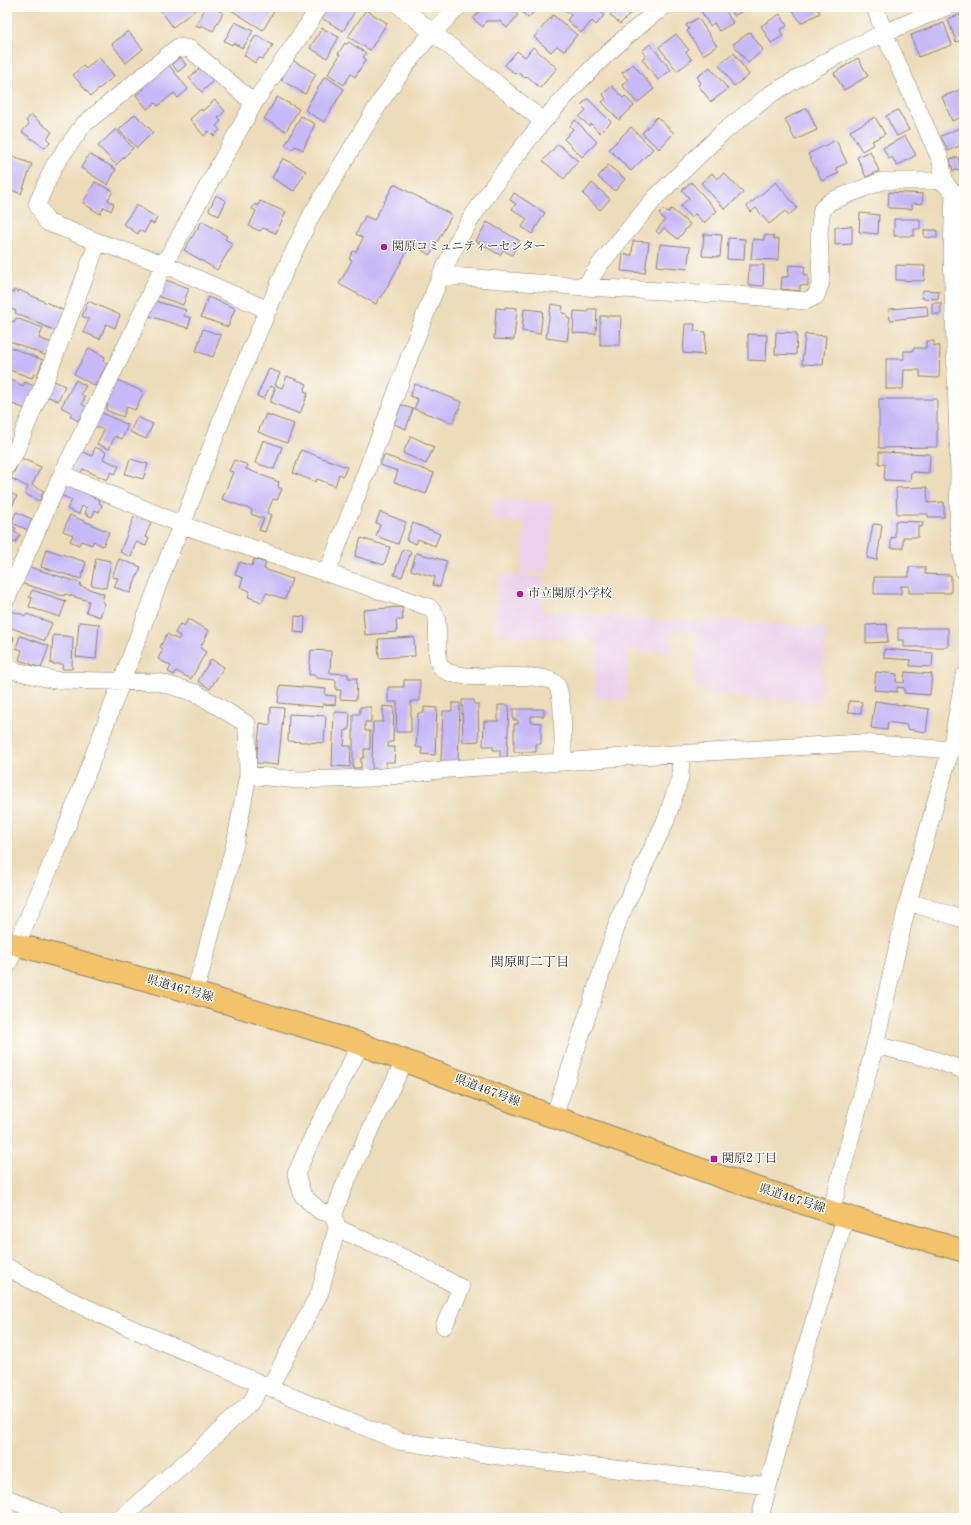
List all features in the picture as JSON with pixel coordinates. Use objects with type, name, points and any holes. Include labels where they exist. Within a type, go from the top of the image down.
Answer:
[{"type":"main road","name":"県道467号線","points":[[12,943],[195,992],[361,1044],[554,1117],[719,1176],[839,1214],[964,1251]]},
{"type":"street","points":[[7,598],[62,474],[131,336],[164,264],[254,103],[309,24],[319,7]]},
{"type":"street","points":[[401,7],[544,121]]},
{"type":"street","points":[[7,966],[12,943],[61,842],[121,680],[230,400],[268,310],[312,214],[380,102],[409,61],[432,33],[458,7]]},
{"type":"street","points":[[327,573],[442,275],[461,236],[481,203],[544,121],[590,69],[639,24],[663,7]]},
{"type":"street","points":[[874,7],[884,33],[954,189],[952,253],[959,472],[958,525],[964,571]]},
{"type":"street","points":[[585,287],[600,264],[656,197],[721,134],[771,94],[838,55],[884,33],[946,7]]},
{"type":"street","points":[[254,103],[190,49],[178,47],[83,125],[54,166],[37,204],[46,222],[98,242],[164,264],[268,310]]},
{"type":"street","points":[[442,275],[585,287],[737,295],[806,301],[816,296],[821,282],[819,232],[822,208],[830,201],[882,181],[931,181],[954,189]]},
{"type":"street","points":[[7,465],[15,453],[48,376],[98,242]]},
{"type":"street","points":[[62,474],[182,525],[429,607],[436,615],[438,641],[437,658],[441,667],[451,674],[467,676],[530,677],[549,679],[556,684],[561,695],[563,762]]},
{"type":"street","points":[[7,669],[54,680],[121,680],[158,682],[196,693],[247,724],[248,775],[235,844],[195,992]]},
{"type":"street","points":[[760,1518],[820,1302],[875,1045],[908,902],[951,750],[964,676]]},
{"type":"street","points":[[248,775],[298,780],[373,778],[449,769],[861,743],[951,750]]},
{"type":"street","points":[[554,1117],[620,916],[666,820],[680,778],[681,754]]},
{"type":"street","points":[[908,902],[964,919]]},
{"type":"street","points":[[361,1044],[314,1134],[296,1174],[303,1196],[320,1211],[461,1288],[444,1326]]},
{"type":"street","points":[[875,1045],[932,1059],[964,1070]]},
{"type":"street","points":[[121,1518],[250,1404],[265,1385],[320,1292],[342,1191],[405,1060]]},
{"type":"street","points":[[7,1267],[121,1324],[325,1411],[400,1440],[429,1446],[536,1460],[768,1486]]},
{"type":"street","points":[[7,1498],[53,1518]]},
{"type":"shaded area","name":"市立関原小学校","points":[[492,498],[554,503],[548,573],[528,572],[528,576],[543,577],[541,611],[711,623],[712,619],[826,628],[821,703],[706,695],[707,689],[694,687],[697,632],[672,630],[671,652],[629,650],[626,700],[594,698],[598,641],[494,634],[499,574],[521,576],[525,523],[490,520]]},
{"type":"building","points":[[158,7],[193,7],[195,10],[173,27]]},
{"type":"building","points":[[205,7],[212,7],[223,13],[213,31],[201,25],[200,27],[196,25]]},
{"type":"building","points":[[226,7],[273,7],[276,8],[263,30]]},
{"type":"building","points":[[326,7],[348,7],[355,11],[343,31],[320,17]]},
{"type":"building","points":[[483,7],[508,7],[518,15],[507,28],[500,21],[486,21],[483,27],[473,19]]},
{"type":"building","points":[[517,7],[539,7],[528,18]]},
{"type":"building","points":[[562,7],[591,7],[592,9],[595,7],[604,15],[596,25],[592,21],[581,33],[567,20],[571,15]]},
{"type":"building","points":[[618,7],[637,7],[620,24],[610,15]]},
{"type":"building","points":[[707,7],[723,7],[733,23],[719,31],[714,23],[710,26],[701,11]]},
{"type":"building","points":[[728,7],[749,7],[734,16]]},
{"type":"building","points":[[796,7],[816,7],[820,13],[801,23],[792,9]]},
{"type":"building","points":[[366,10],[387,23],[370,50],[348,37]]},
{"type":"building","points":[[964,13],[964,39],[956,42],[948,19]]},
{"type":"building","points":[[780,14],[787,26],[780,30],[783,36],[771,43],[761,26]]},
{"type":"building","points":[[553,15],[577,35],[564,51],[557,46],[551,52],[534,37]]},
{"type":"building","points":[[698,18],[717,46],[703,55],[687,31],[689,29],[686,25]]},
{"type":"building","points":[[235,22],[253,31],[243,48],[233,43],[232,45],[224,41]]},
{"type":"building","points":[[944,23],[952,45],[918,57],[911,35]]},
{"type":"building","points":[[322,28],[339,37],[327,58],[310,48]]},
{"type":"building","points":[[128,31],[143,49],[126,63],[112,44]]},
{"type":"building","points":[[750,32],[763,50],[748,63],[733,44]]},
{"type":"building","points":[[676,34],[689,50],[686,52],[692,60],[677,71],[659,47]]},
{"type":"building","points":[[256,35],[273,45],[263,59],[259,58],[255,63],[244,55]]},
{"type":"building","points":[[349,42],[366,53],[363,57],[366,59],[355,77],[351,74],[344,85],[328,74],[340,55],[338,54],[345,43],[347,44]]},
{"type":"building","points":[[650,44],[671,70],[658,80],[642,59],[646,56],[642,51]]},
{"type":"building","points":[[533,47],[557,68],[540,88],[527,76],[525,78],[517,72],[515,74],[505,65],[517,51],[525,57]]},
{"type":"building","points":[[734,53],[749,75],[734,86],[719,65]]},
{"type":"building","points":[[99,57],[114,76],[91,96],[73,75],[83,66],[86,69]]},
{"type":"building","points":[[180,57],[186,65],[178,72],[172,64]]},
{"type":"building","points":[[858,58],[868,76],[844,90],[834,73]]},
{"type":"building","points":[[292,60],[316,74],[305,94],[281,80]]},
{"type":"building","points":[[633,64],[654,89],[637,103],[622,85],[628,80],[622,73]]},
{"type":"building","points":[[169,65],[188,89],[178,98],[174,93],[158,106],[155,103],[147,109],[136,95],[145,88],[143,85]]},
{"type":"building","points":[[710,67],[728,89],[711,102],[698,85],[701,83],[697,77]]},
{"type":"building","points":[[200,68],[214,80],[202,92],[189,78]]},
{"type":"building","points":[[325,76],[344,89],[324,122],[305,110]]},
{"type":"building","points":[[612,86],[623,98],[625,96],[634,106],[619,120],[602,102],[606,99],[603,94]]},
{"type":"building","points":[[964,88],[964,116],[952,121],[942,97]]},
{"type":"building","points":[[277,97],[299,109],[286,131],[264,119]]},
{"type":"building","points":[[588,99],[611,122],[600,133],[591,124],[589,126],[579,117],[586,110],[581,105]]},
{"type":"building","points":[[215,100],[225,111],[218,118],[221,121],[216,126],[220,130],[214,136],[209,131],[204,136],[190,119],[201,109],[202,111]]},
{"type":"building","points":[[807,108],[817,130],[795,140],[785,119]]},
{"type":"building","points":[[898,110],[909,130],[897,136],[886,116]]},
{"type":"building","points":[[135,114],[153,132],[137,148],[119,130]]},
{"type":"building","points":[[31,115],[52,132],[47,139],[50,142],[45,148],[22,132],[29,124],[26,121]]},
{"type":"building","points":[[301,116],[315,124],[303,150],[295,146],[293,149],[285,145]]},
{"type":"building","points":[[657,117],[674,133],[659,149],[642,133]]},
{"type":"building","points":[[875,117],[885,134],[872,141],[874,144],[862,151],[850,131]]},
{"type":"building","points":[[575,120],[597,142],[582,157],[564,139],[573,129],[570,126]]},
{"type":"building","points":[[964,126],[964,144],[948,151],[941,136]]},
{"type":"building","points":[[631,127],[653,149],[631,171],[609,149]]},
{"type":"building","points":[[116,129],[133,148],[116,165],[98,146]]},
{"type":"building","points":[[905,136],[916,155],[897,166],[892,157],[889,159],[883,148]]},
{"type":"building","points":[[836,140],[847,163],[836,168],[839,173],[822,181],[808,154]]},
{"type":"building","points":[[558,144],[578,161],[564,179],[543,161]]},
{"type":"building","points":[[870,151],[879,171],[866,177],[857,157]]},
{"type":"building","points":[[89,154],[116,169],[108,185],[81,168]]},
{"type":"building","points":[[8,155],[32,164],[21,194],[7,188]]},
{"type":"building","points":[[958,157],[961,169],[953,171],[950,159]]},
{"type":"building","points":[[283,158],[306,171],[294,191],[272,178]]},
{"type":"building","points":[[608,165],[625,179],[615,191],[598,177]]},
{"type":"building","points":[[712,173],[717,179],[724,173],[743,193],[725,209],[701,183]]},
{"type":"building","points":[[95,182],[113,191],[108,200],[114,204],[111,211],[104,207],[100,214],[83,203]]},
{"type":"building","points":[[691,182],[717,211],[704,223],[695,214],[691,218],[681,206],[689,198],[682,190]]},
{"type":"building","points":[[776,182],[797,208],[789,215],[785,211],[769,224],[756,208],[751,212],[747,206]]},
{"type":"building","points":[[592,183],[610,199],[600,210],[583,194]]},
{"type":"building","name":"関原コミュニティーセンター","points":[[394,184],[452,215],[430,255],[411,244],[381,298],[379,296],[376,304],[339,284],[352,260],[349,259],[353,251],[356,252],[363,238],[356,234],[365,216],[374,220]]},
{"type":"building","points":[[889,192],[923,194],[922,204],[912,203],[912,209],[888,208]]},
{"type":"building","points":[[514,193],[545,213],[532,234],[522,227],[527,219],[512,209],[516,204],[510,200]]},
{"type":"building","points":[[216,195],[226,201],[219,216],[209,210]]},
{"type":"building","points":[[260,201],[286,212],[276,233],[263,228],[260,231],[249,226],[256,211],[252,209],[255,204],[258,206]]},
{"type":"building","points":[[137,205],[157,218],[154,224],[150,222],[144,233],[140,230],[138,234],[123,224]]},
{"type":"building","points":[[664,209],[668,213],[671,209],[690,224],[678,239],[664,228],[659,234],[656,231],[665,220],[659,214]]},
{"type":"building","points":[[860,213],[879,215],[878,234],[859,232]]},
{"type":"building","points":[[894,219],[920,219],[920,229],[914,229],[914,236],[894,236]]},
{"type":"building","points":[[202,221],[227,236],[225,239],[233,244],[217,270],[184,250]]},
{"type":"building","points":[[487,222],[520,241],[512,255],[503,250],[500,255],[476,241]]},
{"type":"building","points":[[852,226],[852,244],[835,245],[835,227]]},
{"type":"building","points":[[924,230],[937,230],[937,238],[924,237]]},
{"type":"building","points":[[704,234],[722,235],[720,257],[702,256]]},
{"type":"building","points":[[764,235],[774,236],[773,239],[779,239],[778,260],[751,259],[753,239],[764,240]]},
{"type":"building","points":[[728,238],[745,239],[744,260],[727,259]]},
{"type":"building","points":[[633,241],[649,242],[645,273],[621,271],[623,254],[632,255]]},
{"type":"building","points":[[660,244],[690,247],[687,269],[657,266]]},
{"type":"building","points":[[749,265],[764,265],[763,286],[748,285]]},
{"type":"building","points":[[789,265],[805,266],[804,275],[808,275],[808,286],[800,285],[800,291],[781,289],[782,277],[788,277]]},
{"type":"building","points":[[896,265],[925,266],[924,281],[896,280]]},
{"type":"building","points":[[163,279],[189,288],[183,305],[157,296]]},
{"type":"building","points":[[7,290],[13,293],[14,290],[18,292],[19,290],[65,311],[56,331],[15,313],[16,311],[7,307]]},
{"type":"building","points":[[923,290],[939,291],[938,299],[922,298]]},
{"type":"building","points":[[208,297],[235,308],[228,327],[201,317]]},
{"type":"building","points":[[88,301],[120,315],[115,328],[106,324],[100,339],[83,332],[89,319],[82,316]]},
{"type":"building","points":[[155,301],[186,310],[184,316],[191,318],[188,328],[146,315]]},
{"type":"building","points":[[932,303],[941,303],[941,314],[932,314]]},
{"type":"building","points":[[551,304],[563,306],[562,313],[567,314],[567,318],[570,319],[567,341],[546,338]]},
{"type":"building","points":[[927,306],[928,316],[890,320],[889,309]]},
{"type":"building","points":[[505,307],[517,308],[514,340],[494,339],[496,308],[505,309]]},
{"type":"building","points":[[524,309],[543,311],[540,334],[522,331]]},
{"type":"building","points":[[588,309],[597,309],[596,334],[573,333],[574,311],[588,312]]},
{"type":"building","points":[[600,316],[621,316],[620,345],[600,345]]},
{"type":"building","points":[[16,318],[43,328],[39,338],[52,343],[47,356],[7,340],[7,319],[14,322]]},
{"type":"building","points":[[685,324],[695,324],[694,331],[706,332],[704,355],[683,353]]},
{"type":"building","points":[[203,329],[221,335],[213,357],[196,351]]},
{"type":"building","points":[[776,332],[797,333],[796,355],[775,354]]},
{"type":"building","points":[[748,334],[767,335],[766,361],[748,360]]},
{"type":"building","points":[[805,334],[826,336],[823,365],[802,364]]},
{"type":"building","points":[[926,341],[934,341],[934,346],[940,346],[939,378],[920,377],[920,370],[904,370],[903,389],[886,389],[886,359],[904,359],[904,351],[913,351],[913,348],[926,348]]},
{"type":"building","points":[[7,346],[43,360],[37,376],[34,374],[32,378],[7,369]]},
{"type":"building","points":[[89,348],[105,357],[103,361],[107,364],[95,386],[74,374]]},
{"type":"building","points":[[269,369],[280,373],[275,385],[282,388],[287,376],[307,384],[304,391],[308,393],[300,414],[270,402],[275,388],[270,386],[264,399],[257,396]]},
{"type":"building","points":[[7,378],[23,386],[25,382],[36,387],[26,409],[7,402]]},
{"type":"building","points":[[115,379],[144,392],[135,410],[127,407],[123,417],[106,410],[108,404],[104,402]]},
{"type":"building","points":[[52,380],[65,386],[58,401],[46,396]]},
{"type":"building","points":[[76,380],[86,386],[81,394],[85,397],[82,404],[86,407],[78,421],[70,416],[72,413],[61,407]]},
{"type":"building","points":[[415,384],[462,402],[453,423],[414,409],[418,399],[410,396]]},
{"type":"building","points":[[879,399],[937,399],[937,447],[879,448]]},
{"type":"building","points":[[401,405],[413,409],[406,429],[394,424]]},
{"type":"building","points":[[100,412],[128,425],[122,439],[115,436],[109,449],[97,444],[104,430],[94,426]]},
{"type":"building","points":[[266,414],[294,424],[287,443],[258,432]]},
{"type":"building","points":[[137,417],[153,424],[146,439],[130,432]]},
{"type":"building","points":[[411,436],[434,447],[426,464],[403,453]]},
{"type":"building","points":[[263,440],[282,447],[274,469],[255,463]]},
{"type":"building","points":[[95,447],[106,452],[103,459],[119,466],[115,474],[111,472],[107,480],[83,469],[80,474],[72,470],[81,451],[92,456]]},
{"type":"building","points":[[301,450],[347,467],[343,476],[339,474],[335,486],[317,479],[316,482],[293,473]]},
{"type":"building","points":[[879,452],[930,454],[929,473],[911,472],[910,481],[884,480],[885,464],[879,464]]},
{"type":"building","points":[[384,455],[434,473],[426,494],[394,482],[398,471],[380,465]]},
{"type":"building","points":[[21,458],[41,467],[32,485],[44,491],[39,501],[25,494],[28,487],[11,478]]},
{"type":"building","points":[[130,459],[148,464],[143,479],[125,474]]},
{"type":"building","points":[[234,460],[248,465],[246,469],[279,482],[278,487],[282,489],[277,500],[273,499],[267,513],[271,515],[265,532],[259,530],[264,519],[251,514],[252,510],[222,499],[233,472],[229,471]]},
{"type":"building","points":[[65,478],[91,489],[89,495],[100,500],[99,503],[102,505],[99,512],[95,510],[92,517],[85,514],[87,508],[82,506],[79,514],[67,509],[72,500],[58,494]]},
{"type":"building","points":[[927,487],[928,503],[944,502],[944,517],[928,517],[928,514],[897,514],[896,488]]},
{"type":"building","points":[[7,492],[17,496],[7,517]]},
{"type":"building","points":[[16,512],[32,519],[28,530],[12,523]]},
{"type":"building","points":[[380,512],[406,522],[398,544],[376,536],[380,525],[376,523]]},
{"type":"building","points":[[70,515],[109,532],[103,546],[93,541],[92,545],[81,541],[79,545],[70,541],[73,535],[63,531]]},
{"type":"building","points":[[134,517],[151,523],[145,537],[149,538],[146,546],[136,542],[131,557],[120,552]]},
{"type":"building","points":[[895,521],[923,522],[922,527],[918,527],[918,537],[903,537],[903,548],[891,548],[891,537],[895,538]]},
{"type":"building","points":[[7,523],[16,528],[14,532],[20,535],[15,543],[9,540],[7,546]]},
{"type":"building","points":[[413,523],[440,534],[435,546],[418,539],[416,544],[406,540]]},
{"type":"building","points":[[873,524],[882,525],[877,560],[867,558]]},
{"type":"building","points":[[361,538],[390,547],[384,565],[355,556]]},
{"type":"building","points":[[46,549],[86,562],[81,579],[41,567]]},
{"type":"building","points":[[403,549],[411,552],[402,577],[394,575]]},
{"type":"building","points":[[416,553],[447,561],[440,587],[433,585],[435,577],[411,570]]},
{"type":"building","points":[[96,558],[111,561],[106,588],[91,585]]},
{"type":"building","points":[[119,559],[141,567],[130,593],[114,587],[118,578],[112,577]]},
{"type":"building","points":[[254,559],[266,563],[264,569],[292,579],[285,599],[266,593],[262,602],[248,597],[250,591],[240,587],[243,578],[235,575],[240,562],[252,566]]},
{"type":"building","points":[[26,566],[81,583],[80,586],[104,594],[102,602],[105,603],[100,617],[86,612],[89,601],[65,594],[64,596],[20,583]]},
{"type":"building","points":[[909,567],[925,567],[925,574],[951,575],[951,593],[909,593],[909,586],[901,586],[901,594],[874,594],[874,577],[909,577]]},
{"type":"building","points":[[32,590],[66,601],[60,617],[29,607],[32,598],[29,597]]},
{"type":"building","points":[[402,607],[403,620],[396,620],[397,632],[365,635],[363,610]]},
{"type":"building","points":[[12,611],[26,616],[27,614],[52,623],[45,641],[7,626]]},
{"type":"building","points":[[295,616],[305,617],[304,633],[294,632]]},
{"type":"building","points":[[188,619],[209,631],[200,648],[206,652],[191,679],[176,671],[174,675],[168,672],[171,666],[158,659],[163,649],[160,647],[167,634],[178,640],[180,636],[175,633],[180,624],[184,626]]},
{"type":"building","points":[[79,622],[99,624],[96,659],[76,657]]},
{"type":"building","points":[[887,624],[888,642],[866,643],[866,625]]},
{"type":"building","points":[[898,628],[948,628],[948,647],[904,647],[904,640],[898,640]]},
{"type":"building","points":[[7,634],[14,637],[7,657]]},
{"type":"building","points":[[53,635],[73,637],[72,669],[62,669],[63,664],[51,664]]},
{"type":"building","points":[[20,636],[49,646],[41,668],[19,660],[22,650],[16,648]]},
{"type":"building","points":[[414,637],[415,656],[379,658],[378,639]]},
{"type":"building","points":[[884,649],[933,653],[932,667],[910,666],[911,660],[884,658]]},
{"type":"building","points":[[311,650],[331,651],[330,673],[348,674],[348,678],[357,678],[356,700],[340,699],[341,690],[336,690],[336,680],[316,678],[316,675],[309,675]]},
{"type":"building","points":[[211,659],[224,667],[210,689],[198,681]]},
{"type":"building","points":[[876,672],[897,674],[896,682],[904,683],[905,672],[932,674],[930,695],[904,693],[904,688],[897,687],[897,692],[874,690]]},
{"type":"building","points":[[404,680],[420,680],[420,701],[411,701],[411,732],[396,732],[397,702],[388,702],[388,687],[404,687]]},
{"type":"building","points":[[280,685],[326,689],[325,695],[336,696],[335,705],[323,704],[323,707],[278,703]]},
{"type":"building","points":[[462,700],[474,700],[474,704],[478,704],[479,741],[463,742]]},
{"type":"building","points":[[849,701],[862,702],[861,713],[848,712]]},
{"type":"building","points":[[875,701],[929,709],[926,732],[907,729],[907,725],[888,722],[887,730],[871,728]]},
{"type":"building","points":[[452,703],[460,703],[458,764],[441,763],[443,711],[452,711]]},
{"type":"building","points":[[498,705],[509,705],[507,759],[500,759],[500,750],[493,750],[493,746],[483,746],[484,721],[498,721]]},
{"type":"building","points":[[383,706],[394,707],[393,742],[389,742],[388,747],[395,747],[394,762],[386,762],[386,769],[372,769],[373,722],[383,722]]},
{"type":"building","points":[[271,707],[284,708],[278,765],[256,763],[260,723],[270,725]]},
{"type":"building","points":[[360,707],[371,707],[371,722],[365,722],[365,731],[370,731],[370,749],[364,749],[364,758],[361,758],[361,768],[353,768],[353,714],[360,714]]},
{"type":"building","points":[[424,707],[437,708],[435,755],[422,754],[422,748],[416,747],[418,713],[424,713]]},
{"type":"building","points":[[513,709],[544,709],[544,716],[531,716],[531,722],[541,723],[541,744],[536,744],[536,752],[514,752],[514,724],[518,724],[518,720],[513,720]]},
{"type":"building","points":[[334,712],[350,713],[349,730],[345,730],[344,746],[351,746],[350,767],[332,766]]},
{"type":"building","points":[[289,714],[326,716],[324,743],[288,741]]},
{"type":"place","name":"関原コミュニティーセンター","points":[[384,247]]},
{"type":"place","name":"市立関原小学校","points":[[520,594]]},
{"type":"place","name":"関原2丁目","points":[[714,1159]]},
{"type":"district","name":"関原町二丁目","points":[[530,962]]}]
